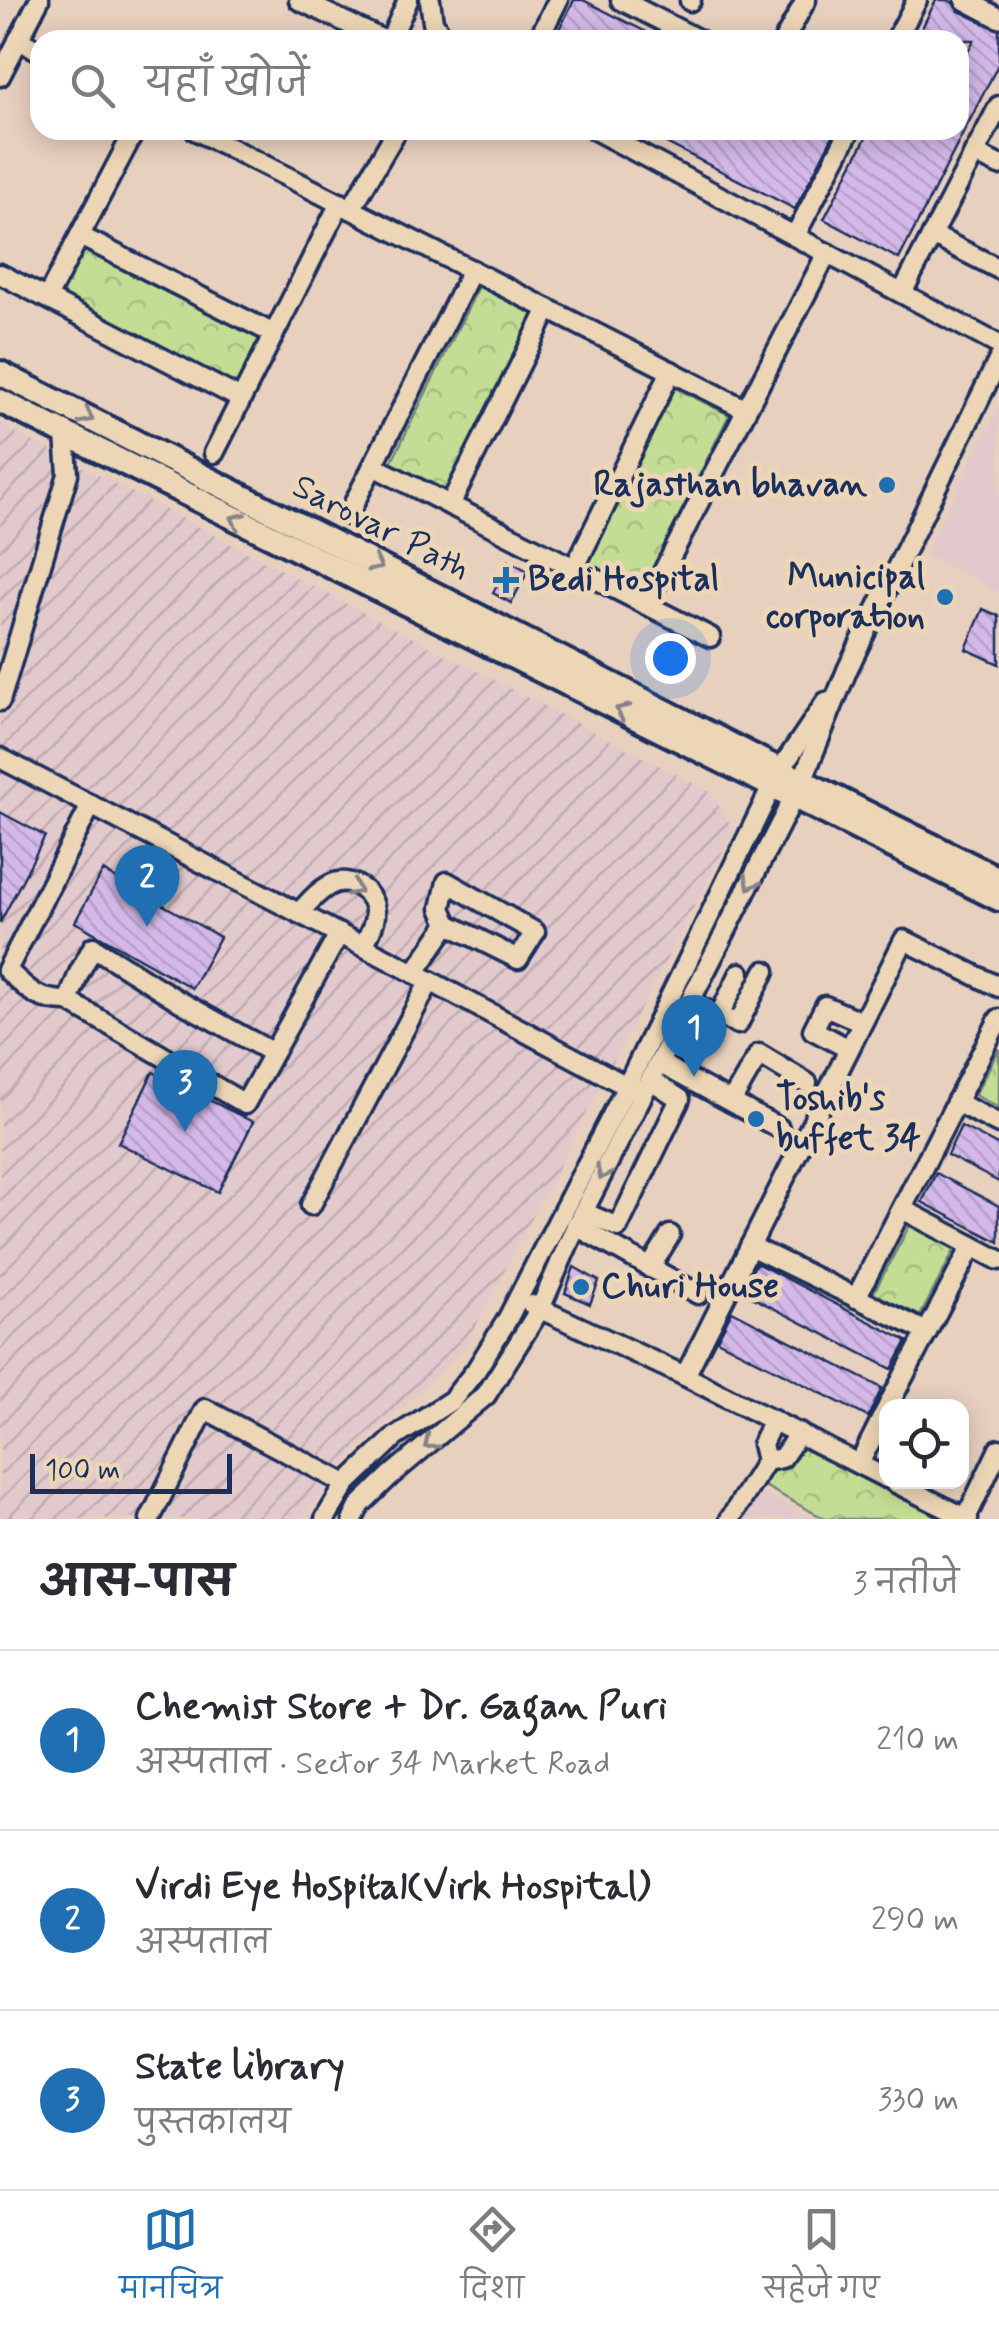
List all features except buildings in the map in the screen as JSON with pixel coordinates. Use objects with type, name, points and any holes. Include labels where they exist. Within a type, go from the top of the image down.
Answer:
[{"type":"main road","name":"Sarovar Path","points":[[0,373],[776,778]]},
{"type":"main road","name":"Sarovar Path","points":[[0,401],[776,778],[999,900]]},
{"type":"main road","name":"Sarovar Path","points":[[798,789],[999,879]]},
{"type":"street","points":[[0,76],[39,0]]},
{"type":"street","points":[[300,0],[358,30]]},
{"type":"street","points":[[395,30],[408,0]]},
{"type":"street","points":[[430,0],[438,30]]},
{"type":"street","points":[[543,30],[558,0]]},
{"type":"street","points":[[621,0],[680,30]]},
{"type":"street","points":[[790,30],[806,0]]},
{"type":"street","points":[[901,30],[917,0]]},
{"type":"street","points":[[965,0],[999,18]]},
{"type":"street","points":[[18,40],[30,47]]},
{"type":"street","points":[[902,293],[999,106]]},
{"type":"street","points":[[47,298],[130,140]]},
{"type":"street","points":[[215,140],[746,409]]},
{"type":"street","points":[[214,453],[345,206],[390,140]]},
{"type":"street","points":[[614,140],[999,344]]},
{"type":"street","points":[[796,236],[845,140]]},
{"type":"street","points":[[974,153],[999,165]]},
{"type":"street","points":[[932,235],[999,269]]},
{"type":"street","points":[[80,236],[274,334]]},
{"type":"street","points":[[646,605],[826,253]]},
{"type":"street","points":[[348,515],[472,270]]},
{"type":"street","points":[[0,274],[242,399]]},
{"type":"street","points":[[450,505],[548,309]]},
{"type":"street","points":[[326,1519],[346,1484],[395,1437],[452,1400],[476,1370],[645,1081],[690,1003],[798,789],[848,668],[999,359]]},
{"type":"street","points":[[574,568],[671,372]]},
{"type":"street","points":[[0,701],[68,474],[66,434]]},
{"type":"street","points":[[373,466],[710,637]]},
{"type":"street","points":[[352,1519],[360,1505],[390,1476],[486,1395],[540,1309],[645,1081],[776,778],[848,668]]},
{"type":"street","points":[[0,758],[422,977],[680,1099],[618,1227],[580,1219]]},
{"type":"street","points":[[92,805],[7,970],[46,1001],[68,1001],[245,1104],[339,934]]},
{"type":"street","points":[[299,913],[329,885],[341,880],[354,884],[369,894],[374,903],[375,916],[363,946]]},
{"type":"street","points":[[311,1205],[448,924],[441,908],[447,882],[535,932],[518,958],[448,924]]},
{"type":"street","points":[[685,1376],[904,940],[999,988]]},
{"type":"street","points":[[68,1001],[94,947],[273,1053]]},
{"type":"street","points":[[690,1003],[738,1024],[765,971]]},
{"type":"street","points":[[720,1016],[740,973]]},
{"type":"street","points":[[849,1048],[813,1030],[825,1006],[862,1022]]},
{"type":"street","points":[[856,1298],[999,1019]]},
{"type":"street","points":[[731,1102],[759,1054],[807,1083]]},
{"type":"street","points":[[645,1081],[731,1102],[779,1128]]},
{"type":"street","points":[[956,1102],[999,1124]]},
{"type":"street","points":[[902,1209],[999,1260]]},
{"type":"street","points":[[580,1219],[650,1268],[698,1294]]},
{"type":"street","points":[[650,1268],[670,1235]]},
{"type":"street","points":[[750,1246],[927,1332]]},
{"type":"street","points":[[892,1399],[972,1246]]},
{"type":"street","points":[[518,1298],[685,1376],[879,1474]]},
{"type":"street","points":[[150,1519],[205,1409],[346,1484]]},
{"type":"street","points":[[730,1519],[766,1461],[762,1444],[772,1420]]},
{"type":"street","points":[[859,1464],[879,1424]]},
{"type":"street","points":[[766,1461],[782,1458],[799,1434]]},
{"type":"street","points":[[908,1489],[967,1518],[999,1449]]},
{"type":"shaded area","points":[[999,406],[999,592],[924,554]]},
{"type":"shaded area","points":[[0,424],[710,792],[734,830],[464,1349],[354,1452],[302,1519],[0,1519]]},
{"type":"shaded area","points":[[752,1486],[812,1519],[732,1519]]},
{"type":"green space","points":[[84,245],[262,336],[235,388],[58,297]]},
{"type":"green space","points":[[479,286],[534,314],[447,491],[391,463]]},
{"type":"green space","points":[[673,387],[729,415],[642,591],[586,564]]},
{"type":"green space","points":[[999,1049],[999,1108],[975,1095]]},
{"type":"green space","points":[[912,1221],[957,1245],[918,1320],[872,1296]]},
{"type":"green space","points":[[784,1437],[879,1485],[879,1489],[887,1489],[947,1519],[825,1519],[759,1483]]},
{"type":"place","name":"Rajasthan bhavan","points":[[887,485]]},
{"type":"place","name":"Bedi Hospital","points":[[506,580]]},
{"type":"place","name":"Municipal corporation","points":[[945,597]]},
{"type":"place","name":"Virdi Eye Hospital(Virk Hospital)","points":[[147,927]]},
{"type":"place","name":"Chemist Store + Dr. Gagan Puri","points":[[694,1077]]},
{"type":"place","name":"Toshib's buffet 34","points":[[756,1119]]},
{"type":"place","name":"State library","points":[[185,1132]]},
{"type":"place","name":"Churi House","points":[[581,1287]]}]
